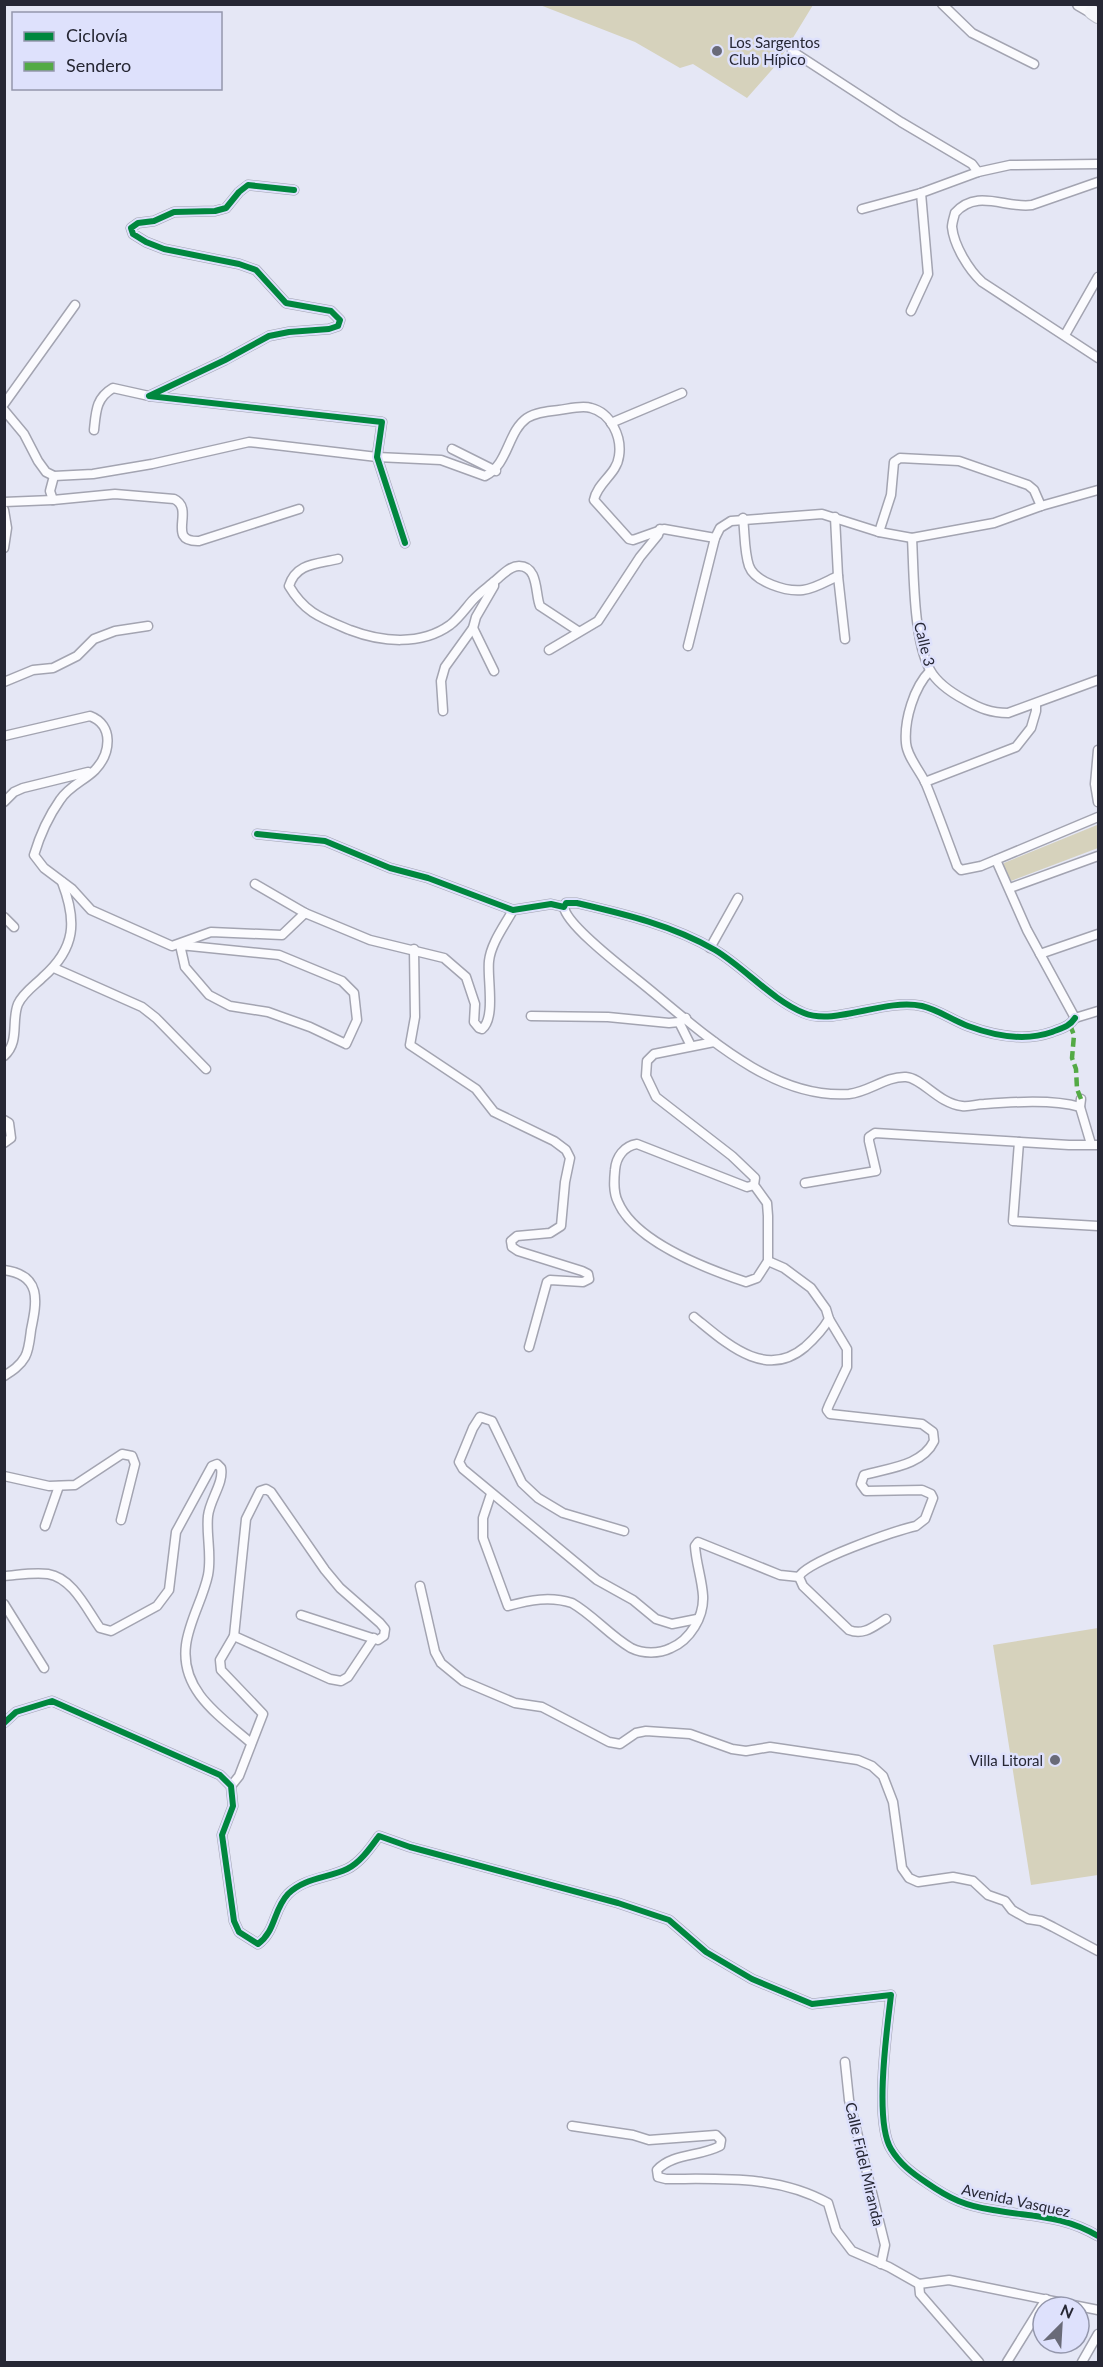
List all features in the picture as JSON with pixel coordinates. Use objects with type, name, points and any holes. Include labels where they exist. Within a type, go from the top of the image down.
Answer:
[{"type":"main road","points":[[1079,4],[1096,14]]},
{"type":"street","points":[[942,4],[972,33],[1034,64]]},
{"type":"street","points":[[792,51],[901,122],[972,164],[978,172]]},
{"type":"street","points":[[862,209],[921,193],[978,172],[1010,165],[1098,164]]},
{"type":"street","points":[[1098,182],[1022,207],[992,200],[968,203],[955,213],[952,226],[964,260],[982,282],[1098,358]]},
{"type":"street","points":[[149,396],[269,336],[338,326],[340,320],[331,311],[286,303],[256,270],[239,264],[164,249],[133,234],[131,228],[138,223],[154,221],[174,212],[215,211],[226,208],[248,185],[294,190]]},
{"type":"street","points":[[911,310],[928,274],[921,193]]},
{"type":"street","points":[[1065,335],[1098,277]]},
{"type":"street","points":[[4,404],[75,304]]},
{"type":"street","points":[[94,430],[97,405],[103,393],[113,388],[149,396],[382,423],[377,457],[405,543]]},
{"type":"street","points":[[611,423],[682,393]]},
{"type":"street","points":[[4,410],[24,434],[46,472],[54,476],[93,474],[152,464],[249,442],[377,457],[441,460],[485,476],[496,471],[520,425],[528,417],[539,412],[589,407],[598,410],[611,423],[619,441],[619,458],[611,474],[596,492],[594,500],[629,539],[633,540],[660,529],[675,529],[715,538]]},
{"type":"street","points":[[452,449],[496,471]]},
{"type":"street","points":[[879,532],[891,495],[896,459],[959,461],[969,464],[1028,485],[1034,490],[1041,506]]},
{"type":"street","points":[[53,500],[50,491],[54,476]]},
{"type":"street","points":[[687,646],[715,538],[724,525],[743,519],[822,514],[879,532],[912,538],[994,523],[1041,506],[1098,490]]},
{"type":"street","points":[[4,502],[115,494],[174,499],[179,501],[183,508],[182,534],[191,542],[300,509]]},
{"type":"street","points":[[4,510],[7,528],[4,548]]},
{"type":"street","points":[[835,517],[838,576],[845,639]]},
{"type":"street","points":[[743,519],[750,568],[757,576],[786,589],[797,591],[806,590],[838,576]]},
{"type":"street","points":[[549,650],[598,621],[640,557],[658,536],[660,529]]},
{"type":"street","name":"Calle 3","points":[[912,538],[919,632],[930,671],[951,693],[993,713],[1008,713],[1098,680]]},
{"type":"street","points":[[338,559],[302,567],[293,574],[289,586],[297,600],[313,615],[370,638],[414,639],[432,634],[450,625],[472,601],[512,567],[525,567],[533,577],[540,606],[579,631]]},
{"type":"street","points":[[442,711],[441,681],[445,667],[473,628],[476,617],[495,586],[494,582]]},
{"type":"street","points":[[4,682],[33,670],[53,668],[77,656],[94,639],[115,631],[148,626]]},
{"type":"street","points":[[473,628],[494,671]]},
{"type":"street","points":[[930,671],[921,684],[906,726],[905,746],[925,782],[957,866],[961,870],[968,870],[996,860],[1098,817]]},
{"type":"street","points":[[925,782],[1016,747],[1031,728],[1036,704]]},
{"type":"street","points":[[4,736],[73,719],[90,716],[98,719],[104,725],[108,735],[102,761],[94,771],[78,781],[61,798],[41,833],[34,855],[44,868],[91,910],[165,945],[180,945],[279,955],[342,981],[354,993],[357,1020],[346,1044],[310,1027],[268,1012],[230,1006],[209,994],[185,967],[180,945]]},
{"type":"street","points":[[1098,750],[1095,784],[1098,802]]},
{"type":"street","points":[[4,802],[14,792],[23,788],[94,771]]},
{"type":"street","points":[[257,834],[325,841],[390,868],[428,878],[513,909],[551,904],[564,907]]},
{"type":"street","points":[[1010,888],[1098,856]]},
{"type":"street","points":[[996,860],[1027,930],[1075,1018]]},
{"type":"street","points":[[4,1056],[10,1051],[14,1038],[14,1022],[18,1003],[54,968],[65,950],[73,928],[68,898],[62,882]]},
{"type":"street","points":[[255,884],[305,913],[370,940],[444,958],[466,977],[475,1004],[474,1022],[483,1029],[489,1020],[490,1011],[489,959],[493,945],[513,909]]},
{"type":"street","points":[[710,948],[738,898]]},
{"type":"street","points":[[564,907],[567,903],[577,903],[673,929],[710,948],[804,1013],[815,1016],[837,1015],[891,1004],[908,1004],[948,1015],[966,1025],[1015,1038],[1028,1038],[1070,1025],[1075,1018],[1098,1011]]},
{"type":"street","points":[[564,907],[564,911],[576,925],[683,1020],[761,1073],[788,1084],[818,1091],[851,1094],[891,1079],[911,1078],[939,1099],[962,1106],[1080,1103],[1095,1144],[1086,1146],[875,1133],[869,1137],[869,1141],[876,1171],[805,1183]]},
{"type":"street","points":[[180,945],[211,932],[282,935],[305,913]]},
{"type":"street","points":[[4,917],[14,927]]},
{"type":"street","points":[[1040,954],[1098,934]]},
{"type":"street","points":[[414,949],[414,1017],[410,1045],[476,1089],[494,1112],[554,1141],[566,1150],[570,1158],[564,1182],[561,1226],[550,1233],[517,1236],[511,1241],[512,1247],[518,1251],[582,1271],[588,1274],[589,1279],[583,1282],[550,1280],[546,1282],[529,1347]]},
{"type":"street","points":[[54,968],[142,1007],[156,1018],[206,1069]]},
{"type":"street","points":[[531,1016],[683,1020]]},
{"type":"street","points":[[683,1020],[692,1046]]},
{"type":"street","points":[[714,1042],[661,1053],[650,1058],[646,1065],[646,1076],[656,1097],[671,1111],[732,1156],[755,1178],[754,1185],[767,1203],[768,1261],[757,1278],[746,1282],[671,1252],[626,1215],[614,1191],[617,1161],[627,1147],[638,1144],[747,1187],[754,1185]]},
{"type":"street","points":[[4,1120],[9,1123],[11,1137],[4,1143]]},
{"type":"street","points":[[1018,1142],[1013,1221],[1098,1226]]},
{"type":"street","points":[[768,1261],[784,1268],[811,1288],[826,1309],[829,1319],[847,1348],[848,1367],[827,1410],[830,1414],[922,1424],[930,1428],[934,1436],[931,1446],[923,1454],[901,1466],[864,1475],[862,1479],[862,1487],[866,1491],[922,1490],[931,1494],[933,1498],[925,1519],[916,1526],[856,1546],[800,1572],[799,1577],[803,1586],[849,1630],[858,1633],[866,1631],[886,1618]]},
{"type":"street","points":[[4,1270],[18,1272],[31,1282],[36,1293],[37,1305],[26,1356],[18,1366],[4,1376]]},
{"type":"street","points":[[694,1317],[741,1353],[774,1361],[801,1351],[820,1334],[829,1319]]},
{"type":"street","points":[[624,1532],[563,1513],[538,1498],[522,1483],[492,1421],[480,1417],[459,1462],[463,1469],[597,1580],[633,1600],[656,1619],[672,1624],[697,1619]]},
{"type":"street","points":[[4,1476],[50,1486],[75,1485],[122,1454],[132,1456],[135,1464],[121,1520]]},
{"type":"street","points":[[4,1576],[49,1574],[61,1580],[75,1592],[100,1628],[111,1631],[157,1606],[169,1590],[176,1532],[212,1466],[217,1464],[221,1468],[222,1475],[208,1517],[210,1553],[208,1577],[186,1645],[186,1659],[188,1675],[201,1700],[251,1743]]},
{"type":"street","points":[[45,1526],[59,1486]]},
{"type":"street","points":[[4,1723],[16,1712],[52,1701],[220,1775],[231,1786],[239,1776],[263,1714],[222,1670],[219,1660],[234,1636],[246,1519],[260,1491],[266,1489],[271,1492],[311,1551],[340,1588],[385,1629],[384,1636],[378,1640],[301,1615]]},
{"type":"street","points":[[491,1494],[483,1518],[483,1538],[508,1606],[534,1599],[560,1599],[572,1603],[617,1639],[642,1652],[661,1653],[688,1637],[697,1619],[703,1596],[694,1546],[698,1542],[780,1575],[799,1577]]},
{"type":"street","points":[[420,1587],[435,1652],[441,1663],[463,1681],[515,1703],[542,1707],[609,1742],[620,1743],[636,1733],[646,1731],[690,1734],[732,1749],[746,1751],[770,1747],[858,1760],[872,1766],[883,1776],[893,1802],[902,1868],[909,1878],[918,1882],[953,1877],[973,1881],[988,1895],[1005,1901],[1012,1910],[1028,1919],[1053,1926],[1065,1935],[1098,1951]]},
{"type":"street","points":[[4,1604],[44,1668]]},
{"type":"street","points":[[234,1636],[330,1679],[340,1681],[348,1677],[374,1638]]},
{"type":"street","name":"Avenida Vasquez","points":[[231,1786],[232,1806],[222,1835],[225,1869],[234,1921],[239,1932],[258,1944],[268,1937],[279,1905],[289,1893],[302,1884],[349,1868],[379,1836],[410,1847],[618,1903],[669,1920],[706,1952],[752,1979],[812,2004],[891,1995],[883,2082],[885,2123],[889,2147],[905,2169],[957,2202],[996,2211],[1059,2218],[1098,2236]]},
{"type":"street","name":"Calle Fidel Miranda","points":[[845,2062],[849,2100],[885,2246],[881,2265]]},
{"type":"street","points":[[572,2126],[649,2140],[716,2135],[721,2140],[720,2146],[665,2162],[657,2170],[658,2176],[666,2179],[737,2179],[784,2184],[828,2203],[836,2230],[852,2251],[918,2284],[949,2280],[1031,2296]]},
{"type":"street","points":[[918,2284],[920,2294],[980,2362]]},
{"type":"street","points":[[1007,2362],[1031,2323]]},
{"type":"street","points":[[1082,2362],[1098,2334]]},
{"type":"shaded area","name":"Los Sargentos Club Hípico","points":[[540,5],[813,5],[777,64],[747,98],[693,64],[680,68],[635,42]]},
{"type":"shaded area","points":[[1097,825],[1098,848],[1011,881],[1008,879],[1003,869],[1004,863]]},
{"type":"shaded area","name":"Villa Litoral","points":[[1098,1628],[1098,1875],[1031,1885],[993,1645]]},
{"type":"marked path","points":[[1070,1025],[1074,1035],[1072,1058],[1081,1099]]},
{"type":"cycle path","points":[[294,190],[248,185],[226,208],[215,211],[174,212],[154,221],[138,223],[131,228],[133,234],[164,249],[239,264],[256,270],[286,303],[331,311],[340,320],[338,326],[269,336],[149,396],[382,422],[377,457],[405,543]]},
{"type":"cycle path","points":[[257,834],[325,841],[390,868],[428,878],[513,910],[551,904],[564,907],[566,903],[577,903],[648,921],[699,941],[715,950],[781,1000],[804,1013],[816,1016],[830,1016],[892,1006],[922,1006],[978,1030],[1020,1037],[1052,1032],[1068,1025],[1075,1018]]},
{"type":"cycle path","points":[[4,1723],[16,1712],[52,1701],[220,1775],[231,1786],[233,1806],[222,1835],[234,1921],[239,1932],[258,1944],[268,1933],[288,1894],[301,1885],[352,1866],[379,1836],[410,1847],[618,1903],[669,1920],[706,1952],[752,1979],[812,2004],[891,1995],[882,2097],[886,2136],[898,2159],[922,2179],[958,2201],[983,2208],[1060,2220],[1098,2236]]},
{"type":"place","name":"Los Sargentos Club Hípico","points":[[717,51]]},
{"type":"place","name":"Villa Litoral","points":[[1055,1760]]}]
